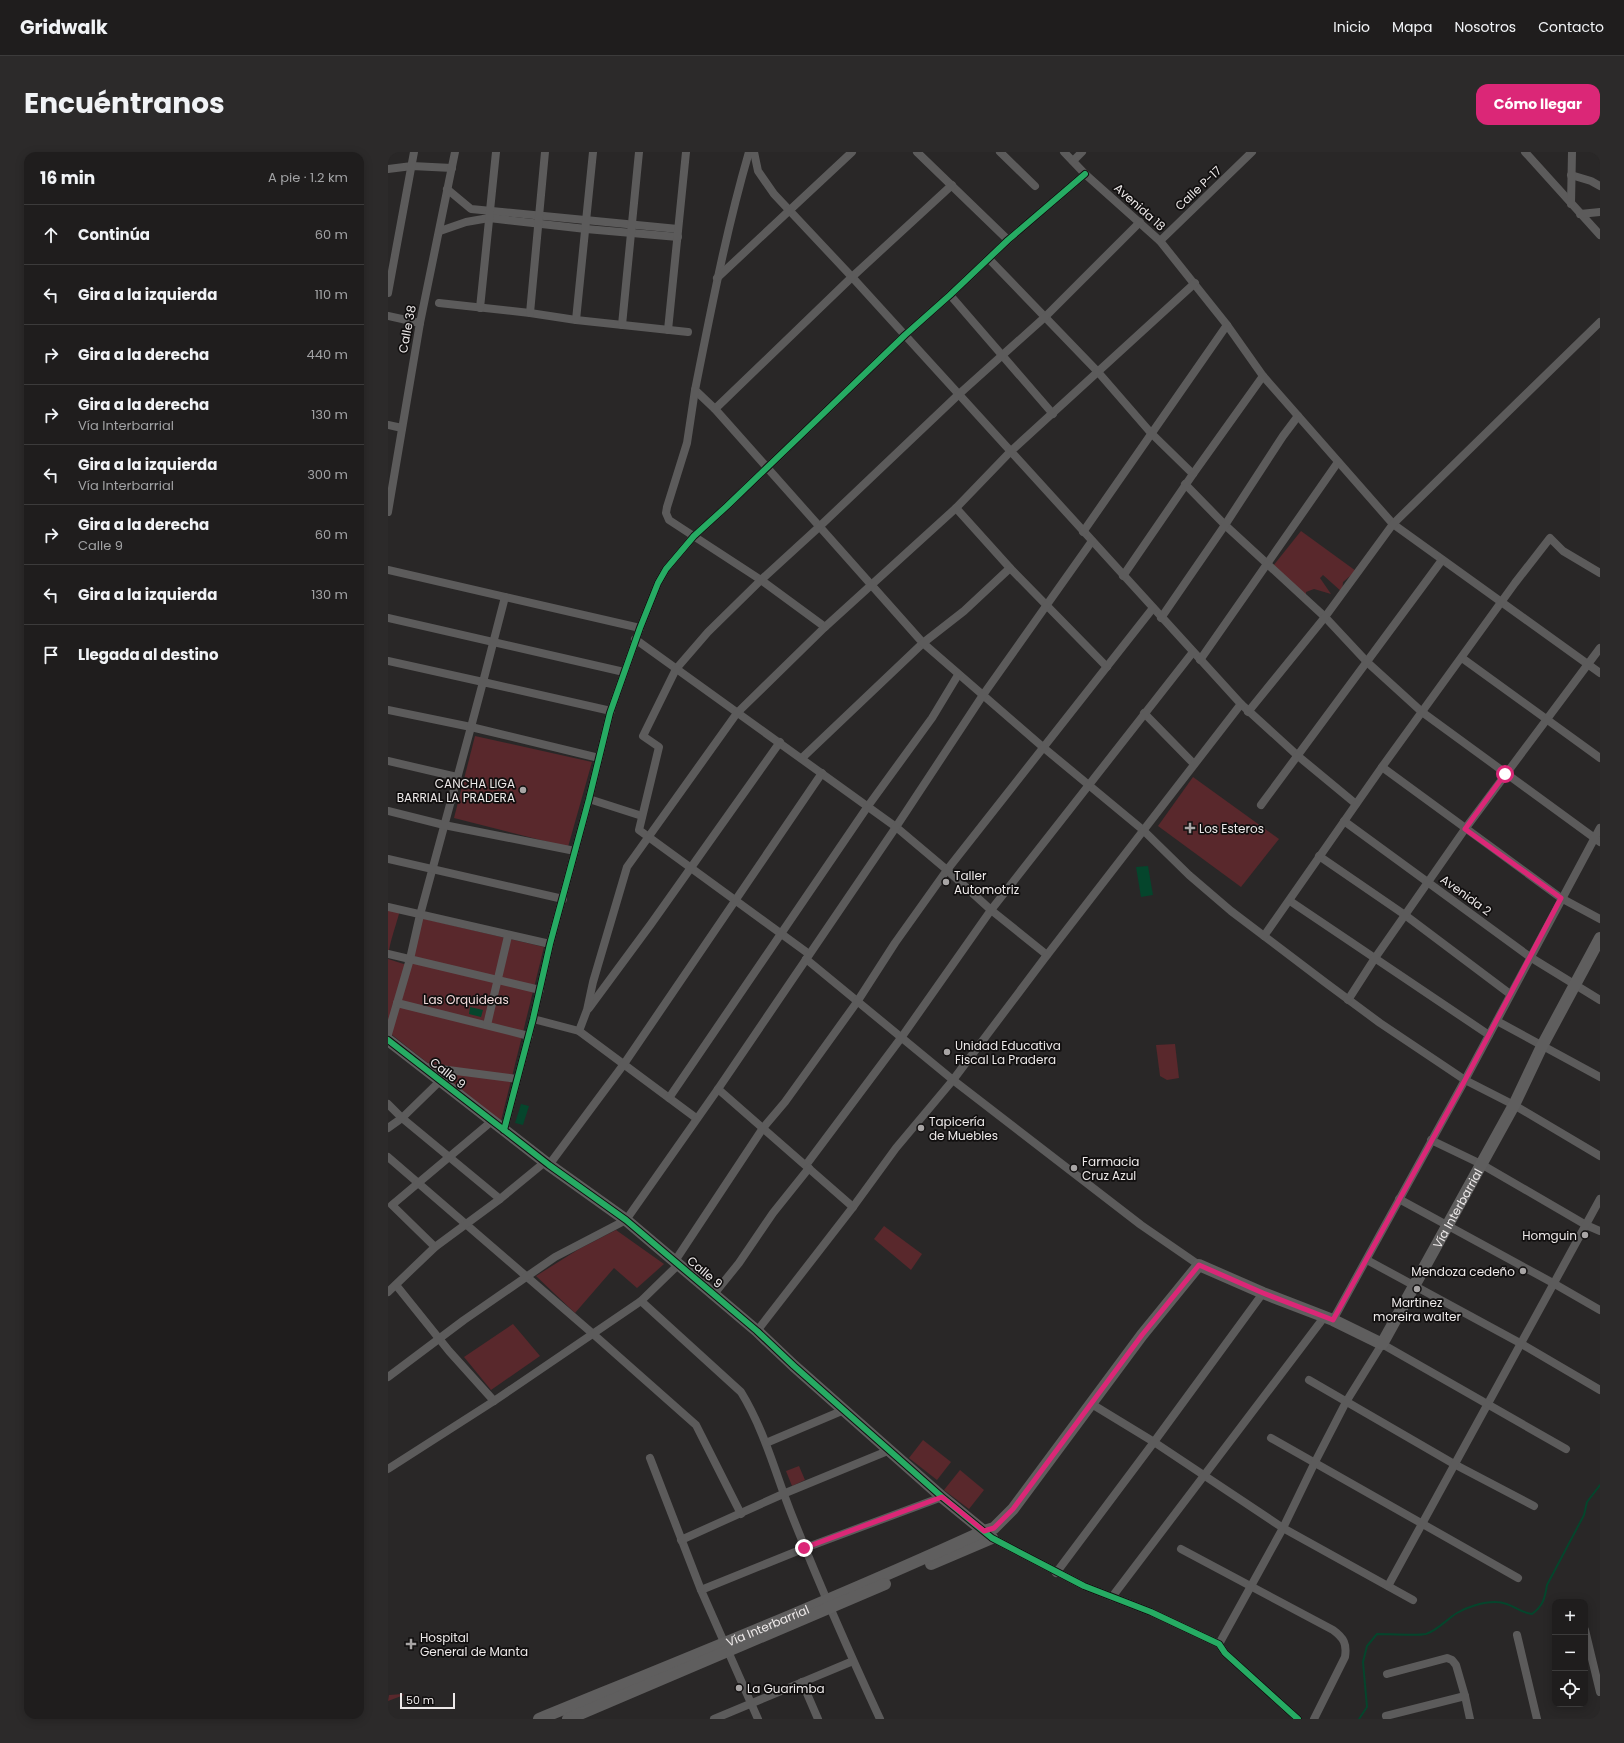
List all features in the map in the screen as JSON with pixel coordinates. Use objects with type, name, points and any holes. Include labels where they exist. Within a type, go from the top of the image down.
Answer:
[{"type":"main road","name":"Vía Interbarrial","points":[[1382,1344],[1446,1226],[1514,1106],[1542,1046],[1600,938]]},
{"type":"main road","name":"Calle 9","points":[[388,1040],[547,1163],[626,1220],[757,1331],[942,1497],[990,1532]]},
{"type":"main road","name":"Vía Interbarrial","points":[[539,1719],[566,1716],[828,1605],[990,1532],[1013,1509],[1090,1403],[1142,1335],[1199,1265]]},
{"type":"main road","points":[[1199,1265],[1263,1293],[1329,1318],[1382,1344]]},
{"type":"street","points":[[388,293],[414,152]]},
{"type":"street","name":"Calle 38","points":[[388,512],[420,323],[455,152]]},
{"type":"street","points":[[480,308],[496,152]]},
{"type":"street","points":[[530,312],[538,219],[546,152]]},
{"type":"street","points":[[576,320],[593,152]]},
{"type":"street","points":[[622,325],[639,152]]},
{"type":"street","points":[[668,330],[686,152]]},
{"type":"street","points":[[749,152],[717,278],[686,443],[666,513],[669,520],[673,524],[761,580],[825,627]]},
{"type":"street","points":[[754,152],[758,171],[763,180],[790,211],[852,277],[1248,712],[1356,804]]},
{"type":"street","points":[[717,278],[852,152]]},
{"type":"street","points":[[917,152],[1008,240]]},
{"type":"street","points":[[1000,152],[1035,186]]},
{"type":"street","name":"Avenida 18","points":[[1064,152],[1085,174],[1160,241],[1195,283],[1263,376],[1393,524],[1600,673]]},
{"type":"street","points":[[1073,161],[1082,152]]},
{"type":"street","name":"Calle P-17","points":[[1160,241],[1252,152]]},
{"type":"street","points":[[1525,152],[1600,235]]},
{"type":"street","points":[[1571,204],[1572,152]]},
{"type":"street","points":[[388,168],[412,166],[452,168]]},
{"type":"street","points":[[504,1130],[533,1020],[550,944],[589,800],[610,711],[635,639],[658,583],[666,569],[694,536],[905,335],[950,296],[1008,240],[1085,174]]},
{"type":"street","points":[[1572,175],[1591,181],[1600,186]]},
{"type":"street","points":[[715,409],[852,277],[952,185]]},
{"type":"street","points":[[447,189],[471,209],[490,215],[586,225],[631,233],[678,233]]},
{"type":"street","points":[[1580,214],[1600,212]]},
{"type":"street","points":[[440,231],[490,215]]},
{"type":"street","points":[[1140,222],[1044,317],[1001,355],[761,580],[708,632],[676,669],[643,736],[659,747],[639,830],[782,934],[857,1002],[953,1080],[1141,1225],[1199,1265]]},
{"type":"street","points":[[586,225],[632,224],[678,233]]},
{"type":"street","points":[[989,259],[1098,372],[1151,433],[1193,474]]},
{"type":"street","points":[[579,1031],[587,1010],[593,982],[627,867],[738,713],[825,627],[872,586],[956,508],[1010,452],[1054,414],[1195,283]]},
{"type":"street","points":[[950,296],[1054,414]]},
{"type":"street","points":[[439,303],[530,312],[576,320],[688,332]]},
{"type":"street","points":[[388,316],[420,323]]},
{"type":"street","points":[[1248,712],[1326,617],[1393,524],[1600,322]]},
{"type":"street","points":[[1083,532],[1227,325]]},
{"type":"street","points":[[1123,576],[1263,376]]},
{"type":"street","points":[[695,390],[715,409],[923,644],[1044,748],[1143,830],[1195,880],[1231,911],[1348,1000],[1465,1080],[1514,1106],[1600,1156]]},
{"type":"street","points":[[1162,618],[1283,436],[1298,416]]},
{"type":"street","points":[[388,425],[402,428]]},
{"type":"street","points":[[1200,660],[1338,462]]},
{"type":"street","points":[[1186,484],[1225,525],[1326,617],[1367,662],[1422,712],[1597,841]]},
{"type":"street","points":[[956,508],[1010,568],[1107,667]]},
{"type":"street","points":[[1264,936],[1290,901],[1319,856],[1382,767],[1550,538],[1564,551],[1600,573]]},
{"type":"street","points":[[388,1377],[439,1338],[555,1257],[626,1220],[696,1118],[718,1089],[896,827],[983,695],[1092,541]]},
{"type":"street","points":[[1262,805],[1442,560]]},
{"type":"street","points":[[802,758],[923,644],[964,611],[1010,568]]},
{"type":"street","points":[[388,570],[640,628]]},
{"type":"street","points":[[388,1034],[410,960],[420,914],[505,597]]},
{"type":"street","points":[[388,1469],[494,1401],[641,1301],[677,1263],[763,1128],[785,1102],[857,1002],[896,942],[947,870],[1153,608]]},
{"type":"street","points":[[388,618],[624,672]]},
{"type":"street","points":[[635,639],[896,827],[991,910],[1047,955]]},
{"type":"street","points":[[1348,1000],[1375,958],[1465,829],[1600,648]]},
{"type":"street","points":[[714,1294],[736,1268],[773,1213],[901,1038],[991,910],[1193,652]]},
{"type":"street","points":[[1462,658],[1600,758]]},
{"type":"street","points":[[388,661],[610,711]]},
{"type":"street","points":[[669,1098],[868,806],[932,718],[958,675]]},
{"type":"street","points":[[757,1331],[853,1207],[896,1148],[953,1080],[1047,955],[1241,704]]},
{"type":"street","points":[[388,710],[471,727],[599,758]]},
{"type":"street","points":[[1144,714],[1194,764]]},
{"type":"street","points":[[587,1010],[651,924],[780,742]]},
{"type":"street","points":[[388,761],[457,777]]},
{"type":"street","points":[[1382,767],[1561,898],[1600,919]]},
{"type":"street","points":[[388,1292],[436,1247],[547,1163],[624,1064],[822,773]]},
{"type":"street","points":[[589,800],[642,816]]},
{"type":"street","points":[[388,811],[444,825],[575,851]]},
{"type":"street","name":"Avenida 2","points":[[1344,821],[1530,957],[1600,1000]]},
{"type":"street","points":[[1112,1597],[1204,1476],[1329,1318],[1367,1260],[1490,1035],[1561,898],[1597,841],[1600,828]]},
{"type":"street","points":[[1319,856],[1405,916],[1510,994]]},
{"type":"street","points":[[388,859],[563,899]]},
{"type":"street","points":[[1290,901],[1490,1035]]},
{"type":"street","points":[[388,907],[508,936],[550,944]]},
{"type":"street","points":[[487,1025],[508,936]]},
{"type":"street","points":[[388,954],[540,990]]},
{"type":"street","points":[[397,1003],[528,1036]]},
{"type":"street","points":[[533,1020],[579,1031],[696,1118]]},
{"type":"street","points":[[1497,1021],[1600,1078]]},
{"type":"street","points":[[422,1067],[517,1079]]},
{"type":"street","points":[[388,1128],[402,1118],[440,1081]]},
{"type":"street","points":[[718,1089],[853,1207]]},
{"type":"street","points":[[388,1104],[402,1118],[500,1199]]},
{"type":"street","points":[[436,1247],[392,1205],[492,1121]]},
{"type":"street","points":[[1432,1140],[1481,1164],[1600,1232]]},
{"type":"street","points":[[388,1156],[527,1276],[696,1426],[741,1514]]},
{"type":"street","points":[[1399,1199],[1600,1310]]},
{"type":"street","points":[[1388,1586],[1600,1199]]},
{"type":"street","points":[[1367,1260],[1520,1343],[1600,1390]]},
{"type":"street","points":[[396,1285],[439,1338],[494,1401]]},
{"type":"street","points":[[1056,1572],[1154,1442],[1263,1293]]},
{"type":"street","points":[[641,1301],[741,1392],[766,1443],[783,1494],[828,1605],[880,1719]]},
{"type":"street","points":[[1219,1644],[1283,1528],[1346,1402],[1382,1344],[1566,1449]]},
{"type":"street","points":[[1309,1380],[1454,1464],[1534,1506]]},
{"type":"street","points":[[1090,1403],[1154,1442],[1283,1528],[1413,1600]]},
{"type":"street","points":[[766,1443],[844,1410]]},
{"type":"street","points":[[1271,1438],[1518,1578]]},
{"type":"street","points":[[680,1540],[783,1494],[890,1450]]},
{"type":"street","points":[[650,1458],[680,1540],[758,1719]]},
{"type":"street","points":[[701,1590],[804,1548],[942,1497]]},
{"type":"street","points":[[990,1532],[1056,1572],[1112,1597],[1151,1612],[1219,1644],[1225,1653],[1298,1719]]},
{"type":"street","points":[[1181,1549],[1333,1630],[1342,1637],[1345,1642],[1345,1657],[1314,1719]]},
{"type":"street","points":[[1517,1635],[1537,1719]]},
{"type":"street","points":[[1586,1635],[1600,1692]]},
{"type":"street","points":[[1387,1674],[1447,1658],[1452,1660],[1456,1665],[1470,1719]]},
{"type":"street","points":[[714,1719],[853,1661]]},
{"type":"street","points":[[802,1682],[818,1719]]},
{"type":"street","points":[[1386,1716],[1465,1696]]},
{"type":"green space","points":[[1301,531],[1356,571],[1343,582],[1342,592],[1323,575],[1320,578],[1331,594],[1314,589],[1306,592],[1306,597],[1273,566]]},
{"type":"green space","name":"CANCHA LIGA BARRIAL LA PRADERA","points":[[475,736],[592,762],[568,847],[454,818]]},
{"type":"green space","points":[[1193,777],[1279,839],[1241,887],[1158,826]]},
{"type":"green space","points":[[388,907],[400,910],[388,957]]},
{"type":"green space","name":"Las Orquideas","points":[[421,918],[544,947],[501,1121],[391,1034]]},
{"type":"green space","points":[[388,959],[407,965],[388,1031]]},
{"type":"green space","points":[[1175,1044],[1179,1078],[1167,1080],[1160,1076],[1156,1045]]},
{"type":"green space","points":[[884,1226],[922,1254],[911,1270],[874,1239]]},
{"type":"green space","points":[[616,1230],[664,1264],[637,1288],[614,1268],[575,1313],[536,1276],[579,1249]]},
{"type":"green space","points":[[513,1324],[540,1356],[491,1390],[464,1357]]},
{"type":"green space","points":[[923,1440],[951,1462],[937,1480],[909,1458]]},
{"type":"green space","points":[[799,1466],[805,1480],[792,1486],[786,1471]]},
{"type":"green space","points":[[960,1470],[984,1490],[969,1509],[944,1490]]},
{"type":"green space","points":[[389,1695],[404,1695],[388,1701]]},
{"type":"shaded area","points":[[1148,866],[1153,895],[1141,897],[1136,867]]},
{"type":"shaded area","points":[[470,1007],[483,1010],[481,1017],[469,1014]]},
{"type":"shaded area","points":[[521,1104],[529,1106],[523,1125],[515,1123]]},
{"type":"waterway","points":[[1359,1719],[1367,1707],[1363,1662],[1367,1646],[1377,1634],[1426,1634],[1434,1630],[1453,1615],[1475,1605],[1490,1602],[1501,1602],[1532,1614],[1539,1608],[1543,1601],[1547,1585],[1584,1515],[1587,1502],[1600,1485]]},
{"type":"cycle path","points":[[504,1130],[533,1019],[550,944],[589,799],[610,713],[640,628],[658,583],[666,569],[694,536],[905,335],[1008,240],[1085,174]]},
{"type":"cycle path","points":[[388,1040],[549,1165],[626,1220],[757,1331],[794,1366],[942,1497],[992,1538],[1084,1586],[1151,1612],[1219,1644],[1225,1653],[1298,1719]]},
{"type":"place","name":"CANCHA LIGA BARRIAL LA PRADERA","points":[[523,790]]},
{"type":"place","name":"Los Esteros","points":[[1190,828]]},
{"type":"place","name":"Taller Automotriz","points":[[946,882]]},
{"type":"place","name":"Unidad Educativa Fiscal La Pradera","points":[[947,1052]]},
{"type":"place","name":"Tapicería de Muebles","points":[[921,1128]]},
{"type":"place","name":"Farmacia Cruz Azul","points":[[1074,1168]]},
{"type":"place","name":"Homguin","points":[[1585,1235]]},
{"type":"place","name":"Mendoza cedeño","points":[[1523,1271]]},
{"type":"place","name":"Martinez moreira walter","points":[[1417,1289]]},
{"type":"place","name":"Hospital General de Manta","points":[[411,1644]]},
{"type":"place","name":"La Guarimba","points":[[739,1688]]},
{"type":"route","points":[[804,1548],[942,1497],[984,1531],[994,1528],[1013,1509],[1090,1403],[1104,1387],[1142,1335],[1199,1265],[1263,1293],[1326,1316],[1333,1320],[1497,1021],[1561,898],[1465,829],[1505,774]]}]
